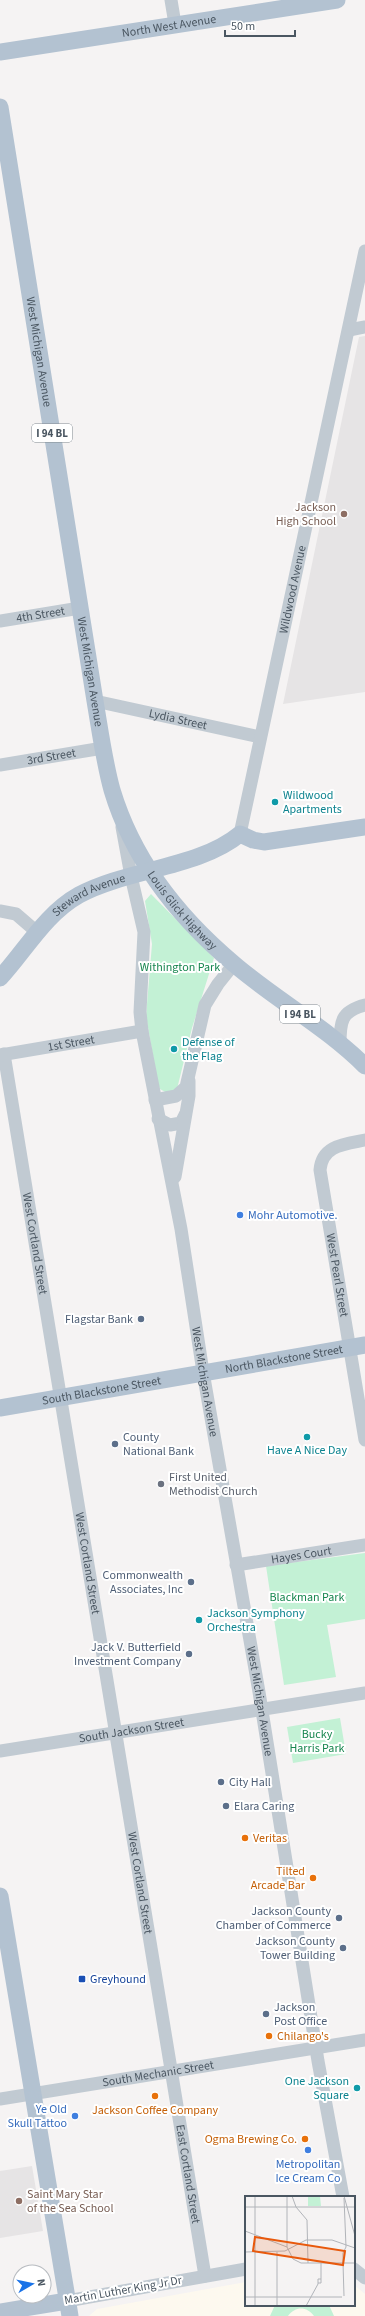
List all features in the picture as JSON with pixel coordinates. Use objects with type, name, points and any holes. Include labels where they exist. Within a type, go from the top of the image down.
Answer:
[{"type":"main road","name":"North West Avenue","points":[[0,52],[337,0]]},
{"type":"main road","name":"West Michigan Avenue","points":[[0,107],[95,701],[105,755]]},
{"type":"main road","name":"Louis Glick Highway","points":[[105,755],[121,818],[134,848],[148,871],[180,911],[234,964],[340,1044],[365,1066]]},
{"type":"main road","points":[[240,834],[253,840],[264,842],[365,827]]},
{"type":"main road","name":"Steward Avenue","points":[[0,978],[38,932],[56,913],[73,899],[94,888],[219,848],[240,834]]},
{"type":"main road","name":"North Blackstone Street","points":[[203,1372],[357,1347]]},
{"type":"main road","name":"South Blackstone Street","points":[[0,1408],[59,1396],[203,1372]]},
{"type":"main road","points":[[0,1896],[68,2308]]},
{"type":"main road","name":"Martin Luther King Jr Dr","points":[[0,2312],[68,2308]]},
{"type":"street","points":[[171,0],[175,24]]},
{"type":"street","name":"Wildwood Avenue","points":[[240,834],[365,251]]},
{"type":"street","points":[[349,330],[365,327]]},
{"type":"street","name":"4th Street","points":[[0,621],[80,608]]},
{"type":"street","name":"Lydia Street","points":[[95,701],[260,737]]},
{"type":"street","name":"3rd Street","points":[[0,765],[105,755]]},
{"type":"street","name":"West Michigan Avenue","points":[[121,818],[131,876],[144,932],[140,1012],[142,1031],[158,1119],[174,1188],[203,1372],[262,1709],[317,2048],[343,2196]]},
{"type":"street","points":[[0,911],[16,914],[38,932]]},
{"type":"street","name":"West Michigan Avenue","points":[[174,1188],[175,1165],[189,1096],[188,1079],[206,1005],[211,994],[234,964]]},
{"type":"street","points":[[340,1044],[340,1030],[344,1017],[352,1009],[365,1005]]},
{"type":"street","name":"1st Street","points":[[2,1055],[142,1031]]},
{"type":"street","name":"West Cortland Street","points":[[2,1055],[171,2073]]},
{"type":"street","name":"West Michigan Avenue","points":[[155,1100],[179,1094],[188,1079]]},
{"type":"street","points":[[158,1119],[166,1124],[175,1125],[181,1122],[185,1115]]},
{"type":"street","name":"West Pearl Street","points":[[365,1140],[342,1144],[331,1149],[323,1157],[320,1170],[357,1347],[365,1440]]},
{"type":"street","name":"Hayes Court","points":[[236,1565],[365,1545]]},
{"type":"street","name":"South Jackson Street","points":[[0,1751],[365,1692]]},
{"type":"street","name":"South Mechanic Street","points":[[0,2099],[171,2073],[365,2040]]},
{"type":"street","name":"East Cortland Street","points":[[171,2073],[205,2276]]},
{"type":"street","name":"Martin Luther King Jr Dr","points":[[68,2308],[205,2276],[245,2269]]},
{"type":"street","points":[[355,2270],[365,2278]]},
{"type":"shaded area","name":"Jackson High School","points":[[365,336],[365,692],[283,704],[359,337]]},
{"type":"shaded area","name":"Saint Mary Star of the Sea School","points":[[32,2166],[43,2231],[0,2238],[0,2171]]},
{"type":"shaded area","points":[[245,2282],[245,2306],[355,2306],[355,2286],[365,2294],[365,2316],[89,2316],[97,2309]]},
{"type":"green space","name":"Withington Park","points":[[151,894],[214,958],[192,1028],[177,1089],[167,1093],[160,1089],[158,1084],[146,1016],[152,944],[145,901]]},
{"type":"green space","name":"Blackman Park","points":[[365,1553],[365,1619],[327,1625],[336,1677],[284,1685],[266,1566]]},
{"type":"green space","name":"Bucky Harris Park","points":[[340,1718],[346,1754],[293,1763],[287,1727]]},
{"type":"green space","points":[[275,2306],[329,2306],[334,2316],[314,2316],[308,2310],[301,2308],[294,2310],[288,2316],[270,2316]]},
{"type":"place","name":"Jackson High School","points":[[344,514]]},
{"type":"place","name":"Wildwood Apartments","points":[[275,802]]},
{"type":"place","name":"Defense of the Flag","points":[[174,1049]]},
{"type":"place","name":"Mohr Automotive.","points":[[240,1215]]},
{"type":"place","name":"Flagstar Bank","points":[[141,1319]]},
{"type":"place","name":"Have A Nice Day","points":[[307,1437]]},
{"type":"place","name":"County National Bank","points":[[115,1444]]},
{"type":"place","name":"First United Methodist Church","points":[[161,1484]]},
{"type":"place","name":"Commonwealth Associates, Inc","points":[[191,1582]]},
{"type":"place","name":"Jackson Symphony Orchestra","points":[[199,1620]]},
{"type":"place","name":"Jack V. Butterfield Investment Company","points":[[189,1654]]},
{"type":"place","name":"City Hall","points":[[221,1782]]},
{"type":"place","name":"Elara Caring","points":[[226,1806]]},
{"type":"place","name":"Veritas","points":[[245,1838]]},
{"type":"place","name":"Tilted Arcade Bar","points":[[313,1878]]},
{"type":"place","name":"Jackson County Chamber of Commerce","points":[[339,1918]]},
{"type":"place","name":"Jackson County Tower Building","points":[[343,1948]]},
{"type":"place","name":"Greyhound","points":[[82,1979]]},
{"type":"place","name":"Jackson Post Office","points":[[266,2014]]},
{"type":"place","name":"Chilango's","points":[[269,2036]]},
{"type":"place","name":"One Jackson Square","points":[[357,2088]]},
{"type":"place","name":"Jackson Coffee Company","points":[[155,2096]]},
{"type":"place","name":"Ye Old Skull Tattoo","points":[[75,2116]]},
{"type":"place","name":"Ogma Brewing Co.","points":[[305,2139]]},
{"type":"place","name":"Metropolitan Ice Cream Co","points":[[308,2150]]},
{"type":"place","name":"Saint Mary Star of the Sea School","points":[[19,2201]]}]
